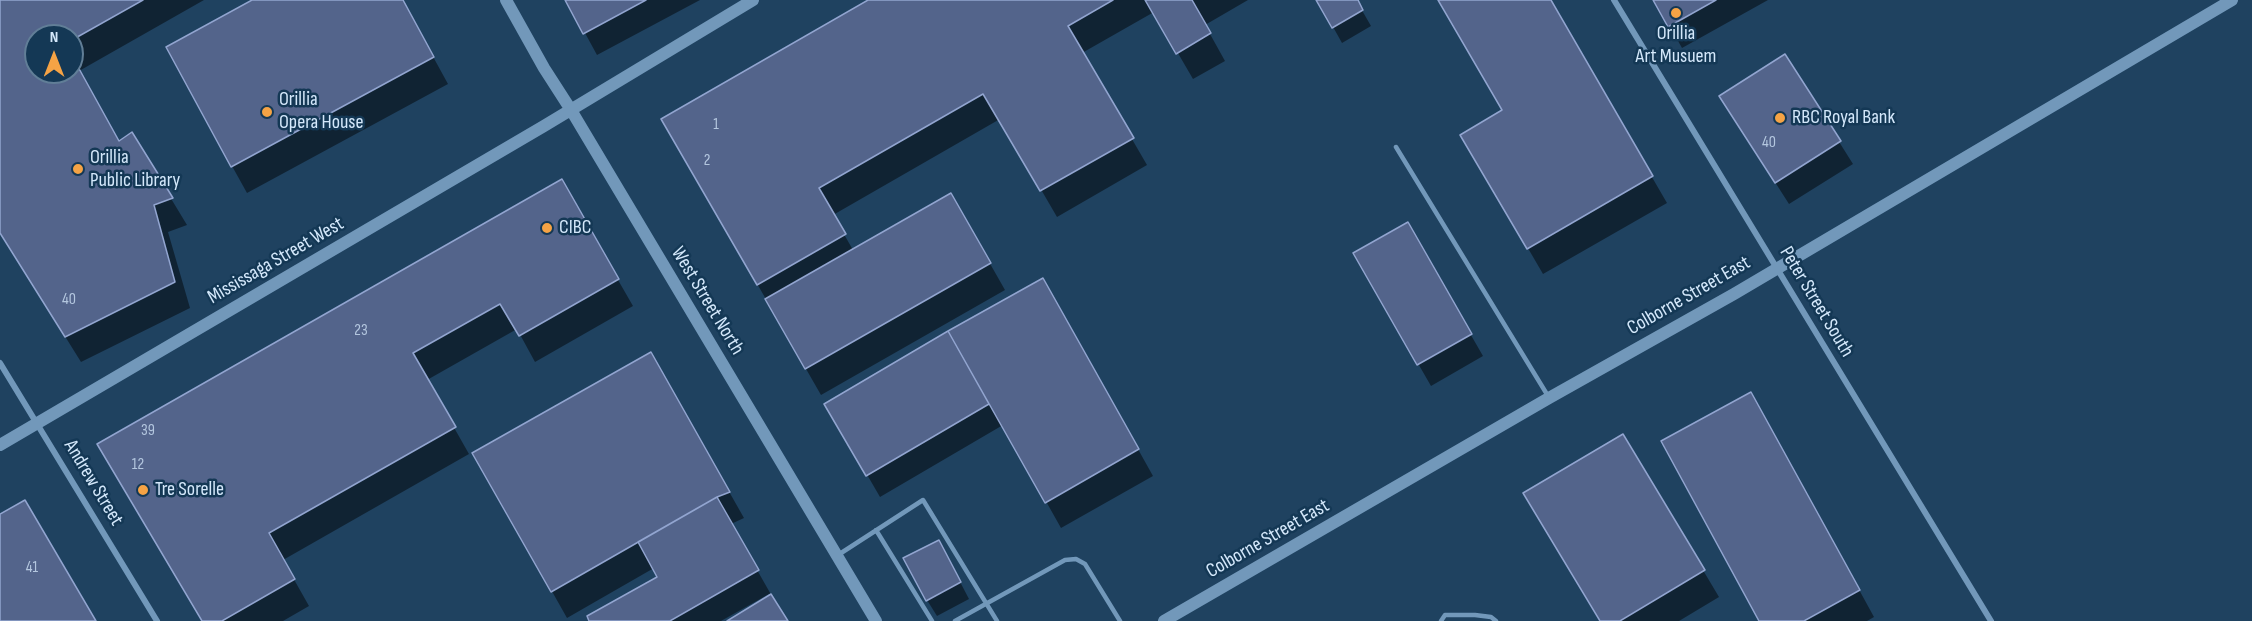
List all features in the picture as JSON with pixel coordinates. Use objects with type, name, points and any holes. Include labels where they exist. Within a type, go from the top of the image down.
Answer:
[{"type":"main road","name":"West Street North","points":[[506,0],[544,68],[876,621]]},
{"type":"main road","name":"Mississaga Street West","points":[[0,445],[571,110],[753,0]]},
{"type":"main road","name":"Colborne Street East","points":[[1164,621],[1776,269],[2232,0]]},
{"type":"street","name":"Peter Street South","points":[[1614,0],[1991,621]]},
{"type":"street","name":"Andrew Street","points":[[0,363],[157,621]]},
{"type":"lane","points":[[1396,147],[1549,398]]},
{"type":"lane","points":[[837,556],[923,500],[997,621]]},
{"type":"lane","points":[[876,530],[932,621]]},
{"type":"lane","points":[[956,621],[1065,560],[1076,559],[1085,564],[1120,621]]},
{"type":"lane","points":[[1441,621],[1445,615],[1475,615],[1491,617],[1496,621]]},
{"type":"building","name":"Orillia Public Library","points":[[0,0],[143,0],[84,33],[84,24],[24,24],[24,84],[84,84],[84,78],[119,141],[132,132],[173,198],[154,205],[175,282],[65,337],[0,233]]},
{"type":"building","name":"Orillia Opera House","points":[[252,0],[403,0],[434,57],[231,167],[166,47]]},
{"type":"building","points":[[565,0],[646,0],[583,34]]},
{"type":"building","points":[[868,0],[1113,0],[1068,26],[1134,138],[1040,191],[983,94],[819,188],[846,234],[757,285],[661,119]]},
{"type":"building","points":[[1145,0],[1192,0],[1211,33],[1176,54]]},
{"type":"building","points":[[1316,0],[1358,0],[1363,10],[1332,28]]},
{"type":"building","points":[[1438,0],[1551,0],[1653,176],[1527,249],[1460,135],[1502,110]]},
{"type":"building","name":"Orillia Art Musuem","points":[[1653,0],[1716,0],[1668,27]]},
{"type":"building","name":"RBC Royal Bank","points":[[1785,54],[1841,141],[1775,183],[1719,96]]},
{"type":"building","points":[[562,179],[619,279],[519,336],[500,304],[413,353],[456,427],[269,533],[295,579],[222,621],[202,621],[97,444]]},
{"type":"building","points":[[951,193],[991,263],[805,369],[765,299]]},
{"type":"building","points":[[1408,222],[1472,334],[1417,365],[1353,253]]},
{"type":"building","points":[[1043,278],[1139,449],[1045,503],[948,331]]},
{"type":"building","points":[[948,331],[989,404],[866,476],[824,404]]},
{"type":"building","points":[[651,352],[730,492],[717,497],[551,592],[472,453]]},
{"type":"building","points":[[1751,392],[1860,590],[1804,621],[1759,621],[1661,441]]},
{"type":"building","points":[[1623,434],[1705,570],[1620,621],[1600,621],[1523,493]]},
{"type":"building","points":[[717,497],[759,570],[670,621],[589,621],[587,616],[657,577],[638,542]]},
{"type":"building","points":[[25,500],[96,621],[0,621],[0,514]]},
{"type":"building","points":[[939,540],[961,582],[926,601],[903,558]]},
{"type":"building","points":[[771,594],[788,621],[727,621]]},
{"type":"place","name":"Orillia Art Musuem","points":[[1676,13]]},
{"type":"place","name":"Orillia Opera House","points":[[267,112]]},
{"type":"place","name":"RBC Royal Bank","points":[[1780,118]]},
{"type":"place","name":"Orillia Public Library","points":[[78,169]]},
{"type":"place","name":"CIBC","points":[[547,228]]},
{"type":"place","name":"Tre Sorelle","points":[[143,490]]}]
